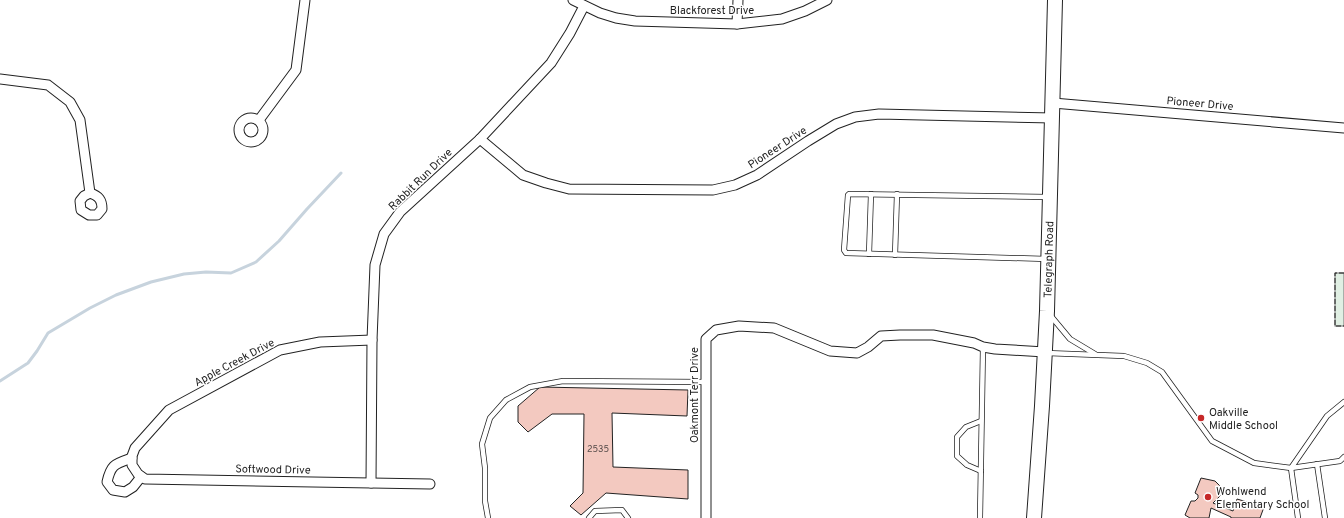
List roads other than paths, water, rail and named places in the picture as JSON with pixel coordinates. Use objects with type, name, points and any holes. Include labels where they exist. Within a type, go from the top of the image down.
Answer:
[{"type":"main road","points":[[1046,0],[1055,6]]},
{"type":"main road","name":"Telegraph Road","points":[[1034,518],[1047,311],[1055,6]]},
{"type":"street","points":[[259,120],[296,70],[305,0]]},
{"type":"street","name":"Blackforest Drive","points":[[573,0],[600,13],[616,18],[635,21],[738,24],[782,19],[806,11],[827,0]]},
{"type":"street","points":[[738,0],[738,24]]},
{"type":"street","name":"Rabbit Run Drive","points":[[371,483],[372,340],[375,265],[384,234],[400,212],[480,139],[551,63],[570,33],[584,6]]},
{"type":"street","points":[[0,79],[48,85],[70,102],[80,120],[90,193]]},
{"type":"street","name":"Pioneer Drive","points":[[1053,103],[1344,128]]},
{"type":"street","name":"Pioneer Drive","points":[[480,139],[523,175],[546,184],[569,189],[713,190],[735,185],[757,175],[836,124],[855,117],[879,114],[1053,118]]},
{"type":"street","name":"Oakmont Terr Drive","points":[[706,518],[706,339],[716,330],[739,326],[774,328],[830,350],[857,354],[881,336],[900,335],[933,335],[974,343],[982,347],[995,349],[1045,352]]},
{"type":"street","name":"Apple Creek Drive","points":[[132,457],[136,448],[169,410],[280,350],[320,342],[372,340]]},
{"type":"street","points":[[132,457],[132,465],[141,477],[133,487],[125,492],[113,490],[107,482],[110,470],[117,463],[132,457]]},
{"type":"street","name":"Softwood Drive","points":[[141,477],[145,479],[430,484]]},
{"type":"lane","points":[[1049,259],[846,253],[844,250],[848,195],[851,193],[1051,197]]},
{"type":"lane","points":[[869,254],[871,194]]},
{"type":"lane","points":[[895,255],[897,194]]},
{"type":"lane","points":[[1047,311],[1070,339],[1096,355]]},
{"type":"lane","points":[[980,518],[982,347]]},
{"type":"lane","points":[[1045,352],[1124,356],[1147,363],[1162,372],[1212,441],[1254,463],[1290,468],[1340,461],[1344,457]]},
{"type":"lane","points":[[488,518],[485,501],[485,468],[482,444],[490,418],[506,400],[530,387],[563,381],[707,382]]},
{"type":"lane","points":[[1298,518],[1290,468],[1327,416],[1344,402]]},
{"type":"lane","points":[[981,421],[966,427],[957,437],[957,456],[967,465],[981,471]]},
{"type":"lane","points":[[1316,464],[1325,518]]},
{"type":"lane","points":[[589,518],[595,511],[622,510],[628,518]]},
{"type":"waterway","points":[[0,381],[28,363],[48,333],[90,308],[116,295],[151,282],[184,274],[206,272],[231,273],[256,262],[279,241],[341,173]]},
{"type":"place","name":"Oakville Middle School","points":[[1201,418]]},
{"type":"place","name":"Wohlwend Elementary School","points":[[1208,497]]}]
